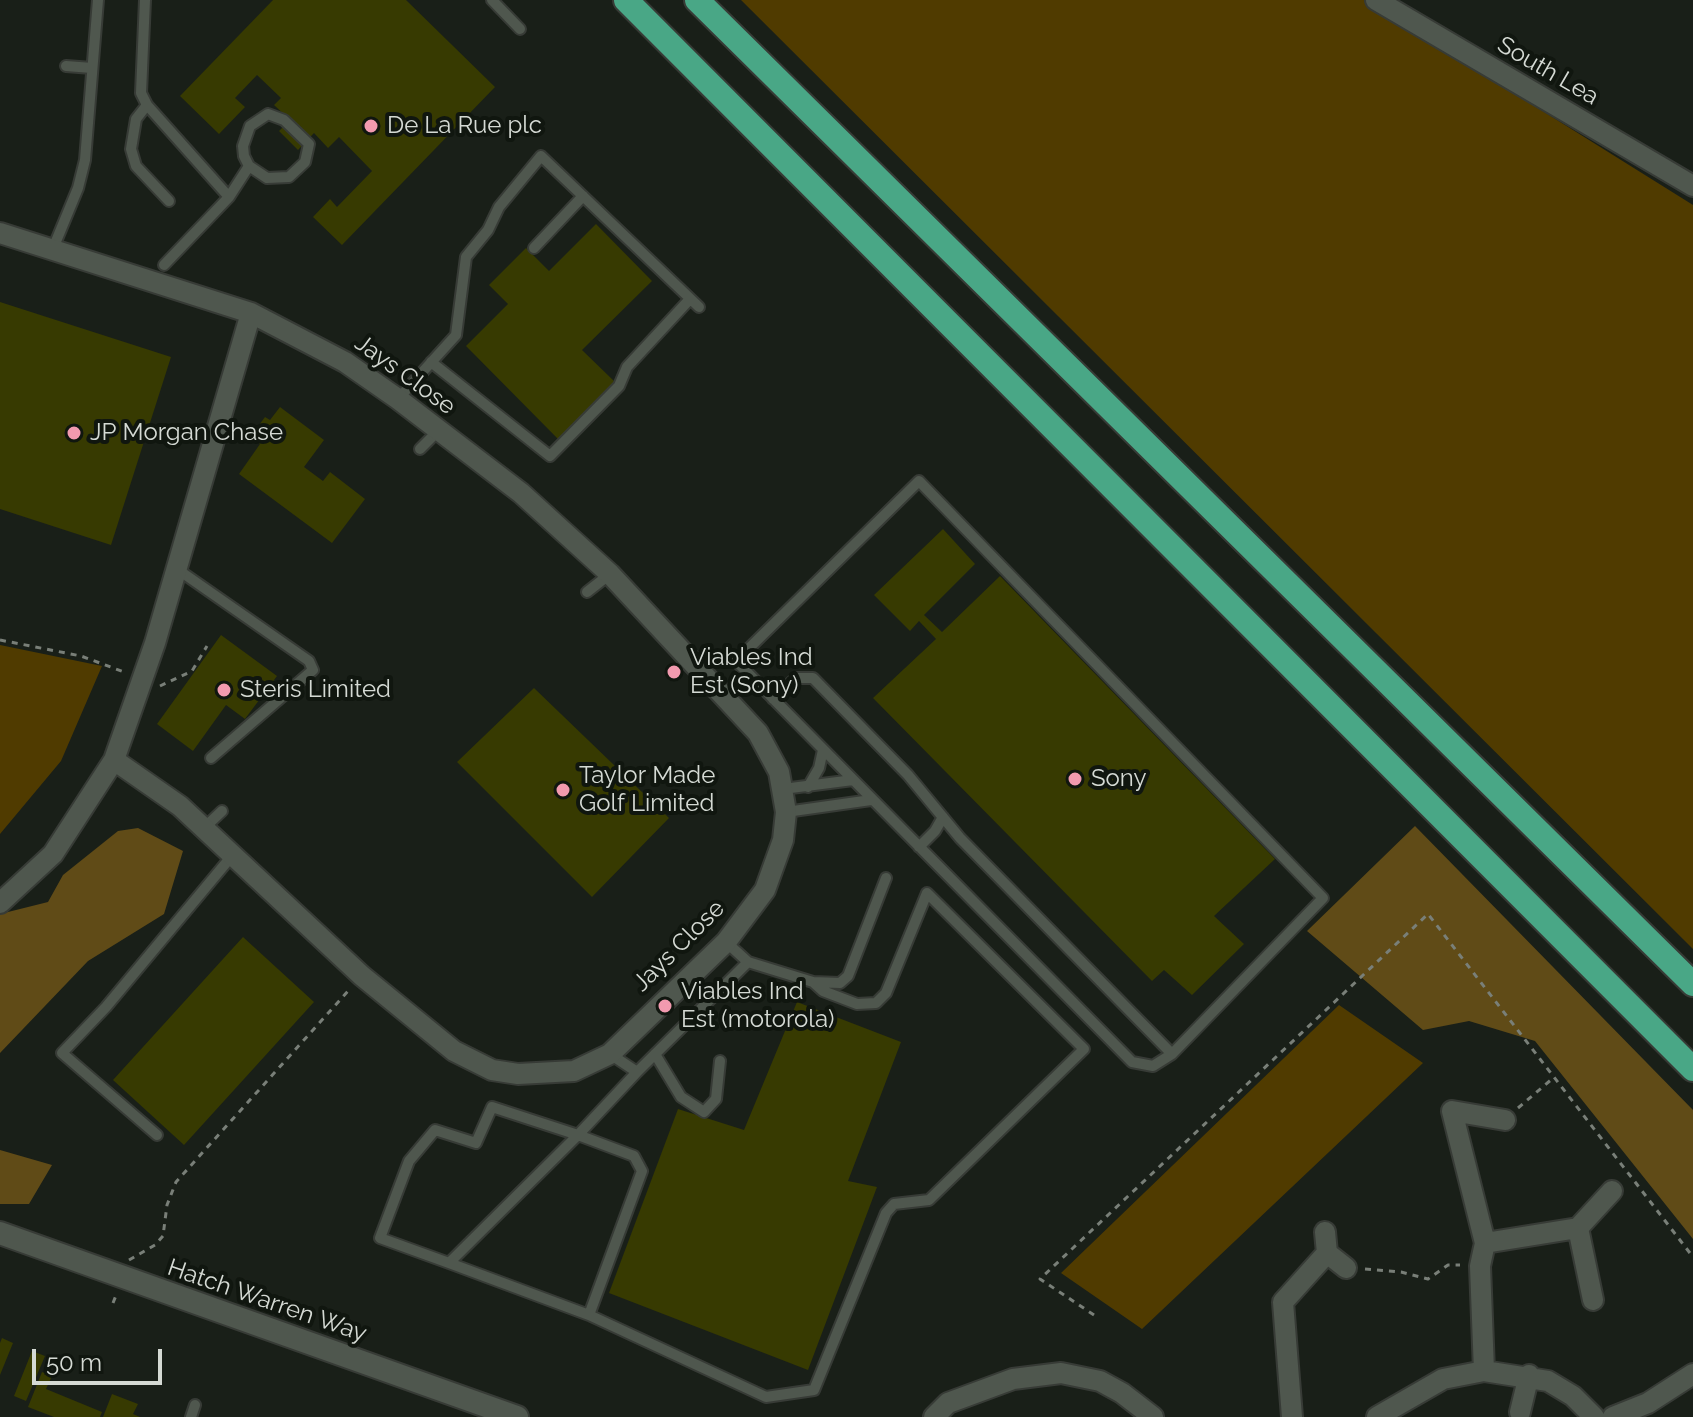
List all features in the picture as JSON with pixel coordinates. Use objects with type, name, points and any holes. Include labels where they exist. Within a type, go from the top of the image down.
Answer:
[{"type":"highway","points":[[626,0],[1693,1069]]},
{"type":"highway","points":[[697,0],[1693,984]]},
{"type":"street","name":"South Lea","points":[[1376,0],[1693,186]]},
{"type":"street","name":"Jays Close","points":[[0,233],[251,313],[345,362],[398,399],[521,493],[610,574],[758,733],[772,754],[783,789],[786,812],[783,840],[765,890],[726,942],[610,1054],[574,1071],[547,1074],[492,1070],[471,1061],[362,976],[170,797],[114,760]]},
{"type":"street","points":[[0,903],[53,854],[86,809],[114,760],[129,725],[251,313]]},
{"type":"street","points":[[1484,1371],[1480,1266],[1485,1243],[1452,1111],[1505,1120]]},
{"type":"street","points":[[1485,1243],[1578,1228],[1612,1191]]},
{"type":"street","points":[[1578,1228],[1593,1300]]},
{"type":"street","points":[[1325,1232],[1327,1253],[1346,1268]]},
{"type":"street","name":"Hatch Warren Way","points":[[0,1233],[517,1417]]},
{"type":"street","points":[[1292,1417],[1283,1302],[1327,1253]]},
{"type":"street","points":[[1377,1417],[1408,1408],[1443,1379],[1484,1371],[1529,1375],[1548,1381],[1573,1396],[1594,1417]]},
{"type":"street","points":[[934,1417],[948,1403],[1039,1373],[1081,1375],[1100,1381],[1122,1393],[1153,1417]]},
{"type":"street","points":[[1613,1417],[1648,1403],[1693,1374]]},
{"type":"street","points":[[1520,1412],[1529,1375]]},
{"type":"lane","points":[[52,251],[78,188],[85,160],[98,0]]},
{"type":"lane","points":[[145,0],[141,80],[147,105],[229,197]]},
{"type":"lane","points":[[492,0],[520,29]]},
{"type":"lane","points":[[66,66],[92,68]]},
{"type":"lane","points":[[147,105],[136,119],[131,149],[136,166],[169,201]]},
{"type":"lane","points":[[164,265],[229,197],[249,166],[243,146],[250,126],[268,114],[284,120],[309,144],[305,162],[289,177],[267,178],[249,166]]},
{"type":"lane","points":[[398,399],[456,335],[466,257],[488,230],[499,207],[541,156],[699,307]]},
{"type":"lane","points":[[534,248],[583,196]]},
{"type":"lane","points":[[431,362],[550,456],[619,386],[627,367],[690,299]]},
{"type":"lane","points":[[420,449],[439,430]]},
{"type":"lane","points":[[919,481],[1323,898],[1172,1054],[1153,1066],[1132,1062],[773,699],[736,661],[919,481]]},
{"type":"lane","points":[[177,569],[309,661],[313,670],[211,758]]},
{"type":"lane","points":[[587,592],[610,574]]},
{"type":"lane","points":[[773,699],[796,678],[813,678],[1172,1054]]},
{"type":"lane","points":[[808,787],[819,768],[823,750]]},
{"type":"lane","points":[[783,789],[853,780]]},
{"type":"lane","points":[[786,812],[871,800]]},
{"type":"lane","points":[[203,829],[222,811]]},
{"type":"lane","points":[[919,847],[935,831],[943,817]]},
{"type":"lane","points":[[157,1135],[62,1053],[106,1007],[231,857]]},
{"type":"lane","points":[[726,942],[748,962],[813,982],[840,983],[848,976],[886,878]]},
{"type":"lane","points":[[589,1315],[642,1171],[634,1156],[581,1131],[492,1107],[476,1143],[435,1130],[409,1161],[380,1238],[589,1315],[766,1397],[814,1390],[886,1213],[894,1204],[929,1200],[1084,1049],[927,893],[886,993],[876,1003],[857,1004],[823,991],[813,982]]},
{"type":"lane","points":[[449,1263],[748,962]]},
{"type":"lane","points":[[610,1054],[637,1072]]},
{"type":"lane","points":[[655,1054],[681,1097],[704,1112],[712,1108],[716,1099],[720,1061]]},
{"type":"lane","points":[[191,1417],[195,1405]]},
{"type":"path","points":[[0,640],[81,656],[120,669]]},
{"type":"path","points":[[154,690],[177,675],[192,671],[207,646]]},
{"type":"path","points":[[1094,1315],[1040,1279],[1428,914],[1552,1079],[1594,1126],[1693,1257]]},
{"type":"path","points":[[126,1264],[163,1236],[167,1205],[176,1182],[354,985]]},
{"type":"path","points":[[1505,1120],[1552,1079]]},
{"type":"path","points":[[1346,1268],[1401,1272],[1428,1279],[1448,1265],[1480,1266]]},
{"type":"shaded area","points":[[741,0],[1365,0],[1693,205],[1693,949]]},
{"type":"shaded area","points":[[0,645],[102,666],[61,761],[0,834]]},
{"type":"shaded area","points":[[1415,826],[1693,1110],[1693,1239],[1535,1041],[1469,1021],[1423,1030],[1307,931]]},
{"type":"shaded area","points":[[138,828],[183,851],[164,914],[88,961],[0,1053],[0,914],[48,902],[63,875],[118,831]]},
{"type":"shaded area","points":[[1339,1005],[1423,1063],[1142,1329],[1061,1273]]},
{"type":"shaded area","points":[[0,1150],[52,1165],[29,1204],[0,1204]]},
{"type":"building","name":"De La Rue plc","points":[[273,0],[406,0],[495,87],[342,245],[313,217],[330,199],[337,207],[372,171],[339,137],[328,148],[314,133],[298,150],[279,131],[290,120],[274,105],[281,98],[257,75],[235,98],[245,107],[219,134],[180,96]]},
{"type":"building","points":[[596,224],[652,281],[582,350],[615,382],[558,439],[466,346],[508,304],[489,285],[526,248],[549,271]]},
{"type":"building","name":"JP Morgan Chase","points":[[0,302],[171,357],[111,545],[0,509]]},
{"type":"building","points":[[280,407],[324,440],[304,467],[323,481],[330,472],[365,499],[332,543],[239,474],[260,444],[250,437],[265,417],[270,420]]},
{"type":"building","name":"Sony","points":[[943,529],[975,564],[924,615],[942,632],[1000,576],[1275,859],[1214,916],[1244,944],[1192,995],[1164,970],[1152,981],[873,698],[936,639],[919,621],[910,631],[874,595]]},
{"type":"building","name":"Steris Limited","points":[[221,635],[277,676],[245,719],[226,705],[193,751],[157,724]]},
{"type":"building","name":"Taylor Made Golf Limited","points":[[534,688],[669,818],[592,897],[457,762]]},
{"type":"building","points":[[243,937],[314,1002],[184,1145],[113,1080]]},
{"type":"building","points":[[797,1002],[901,1042],[848,1181],[877,1187],[808,1370],[609,1293],[678,1109],[744,1130]]},
{"type":"building","points":[[2,1338],[13,1343],[0,1375],[0,1343]]},
{"type":"building","points":[[32,1351],[45,1356],[26,1401],[14,1396]]},
{"type":"building","points":[[42,1372],[52,1376],[46,1389],[102,1412],[100,1417],[54,1417],[28,1407]]},
{"type":"building","points":[[112,1394],[138,1404],[133,1414],[140,1417],[103,1417]]},
{"type":"place","name":"De La Rue plc","points":[[371,126]]},
{"type":"place","name":"JP Morgan Chase","points":[[74,433]]},
{"type":"place","name":"Viables Ind Est (Sony)","points":[[674,672]]},
{"type":"place","name":"Steris Limited","points":[[224,690]]},
{"type":"place","name":"Sony","points":[[1075,779]]},
{"type":"place","name":"Taylor Made Golf Limited","points":[[563,790]]},
{"type":"place","name":"Viables Ind Est (motorola)","points":[[665,1006]]}]
